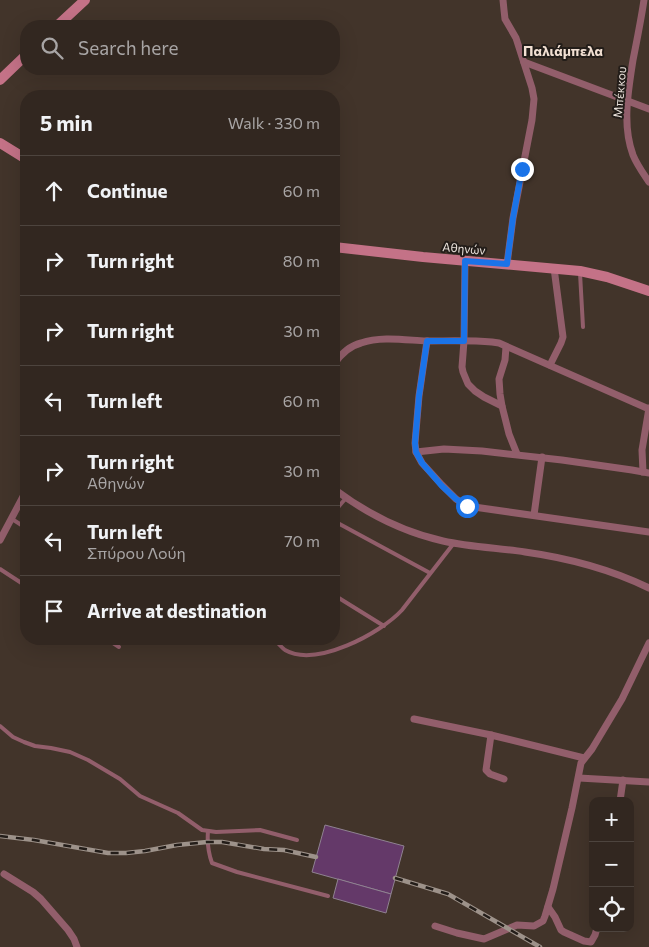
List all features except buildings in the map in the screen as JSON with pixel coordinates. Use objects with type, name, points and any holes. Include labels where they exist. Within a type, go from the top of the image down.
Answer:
[{"type":"main road","points":[[63,20],[85,0]]},
{"type":"main road","points":[[0,80],[20,61]]},
{"type":"main road","points":[[0,143],[20,155]]},
{"type":"main road","name":"Αθηνών","points":[[340,248],[580,271],[649,291]]},
{"type":"street","points":[[504,0],[505,19],[516,38],[534,99],[534,110],[513,218],[507,264]]},
{"type":"street","name":"Μπέκκου","points":[[644,0],[627,102],[627,126],[633,154],[649,182]]},
{"type":"street","points":[[524,62],[649,109]]},
{"type":"street","points":[[465,261],[463,372],[468,384],[475,391],[502,406]]},
{"type":"street","points":[[550,365],[563,337],[554,268]]},
{"type":"street","points":[[340,356],[346,350],[356,345],[384,339],[499,343],[649,408],[642,455],[646,472],[517,454],[455,449],[435,449],[416,452]]},
{"type":"street","points":[[427,341],[419,396],[416,452],[422,463],[456,499],[464,505],[649,532]]},
{"type":"street","points":[[506,346],[505,360],[499,379],[500,394],[508,434],[517,454]]},
{"type":"street","points":[[534,515],[542,457]]},
{"type":"street","points":[[340,494],[366,511],[419,534],[454,543],[540,554],[573,561],[619,574],[649,588]]},
{"type":"street","points":[[0,540],[20,503]]},
{"type":"street","points":[[436,926],[484,939],[517,925],[530,926],[540,923],[544,919],[579,778],[581,763],[592,749],[622,699],[649,643]]},
{"type":"street","points":[[414,719],[491,735],[584,758]]},
{"type":"street","points":[[491,735],[486,770],[490,774],[504,779]]},
{"type":"street","points":[[579,778],[649,782]]},
{"type":"street","points":[[621,797],[623,780]]},
{"type":"street","points":[[4,874],[32,892],[46,905],[74,939],[77,947]]},
{"type":"street","points":[[548,907],[561,930],[584,941],[591,942],[596,932]]},
{"type":"lane","points":[[580,271],[583,327]]},
{"type":"lane","points":[[340,505],[346,498]]},
{"type":"lane","points":[[12,519],[20,524]]},
{"type":"lane","points":[[340,524],[430,573]]},
{"type":"lane","points":[[280,645],[285,650],[301,655],[319,654],[354,642],[384,626],[402,610],[454,543]]},
{"type":"lane","points":[[0,569],[20,582]]},
{"type":"lane","points":[[340,599],[384,626]]},
{"type":"lane","points":[[0,726],[13,737],[24,742],[35,746],[70,752],[88,760],[120,779],[140,796],[178,813],[197,827],[208,832],[260,830],[297,840]]},
{"type":"lane","points":[[208,832],[208,854],[212,863],[236,872],[328,896]]},
{"type":"railway","points":[[0,836],[108,853],[126,853],[177,845],[222,842],[264,849],[284,850],[316,857]]},
{"type":"railway","points":[[395,878],[448,894],[540,947]]},
{"type":"district","name":"Παλιάμπελα","points":[[563,50]]},
{"type":"route","points":[[467,506],[442,486],[422,463],[416,452],[419,396],[427,341],[464,341],[465,261],[507,264],[522,169]]}]
